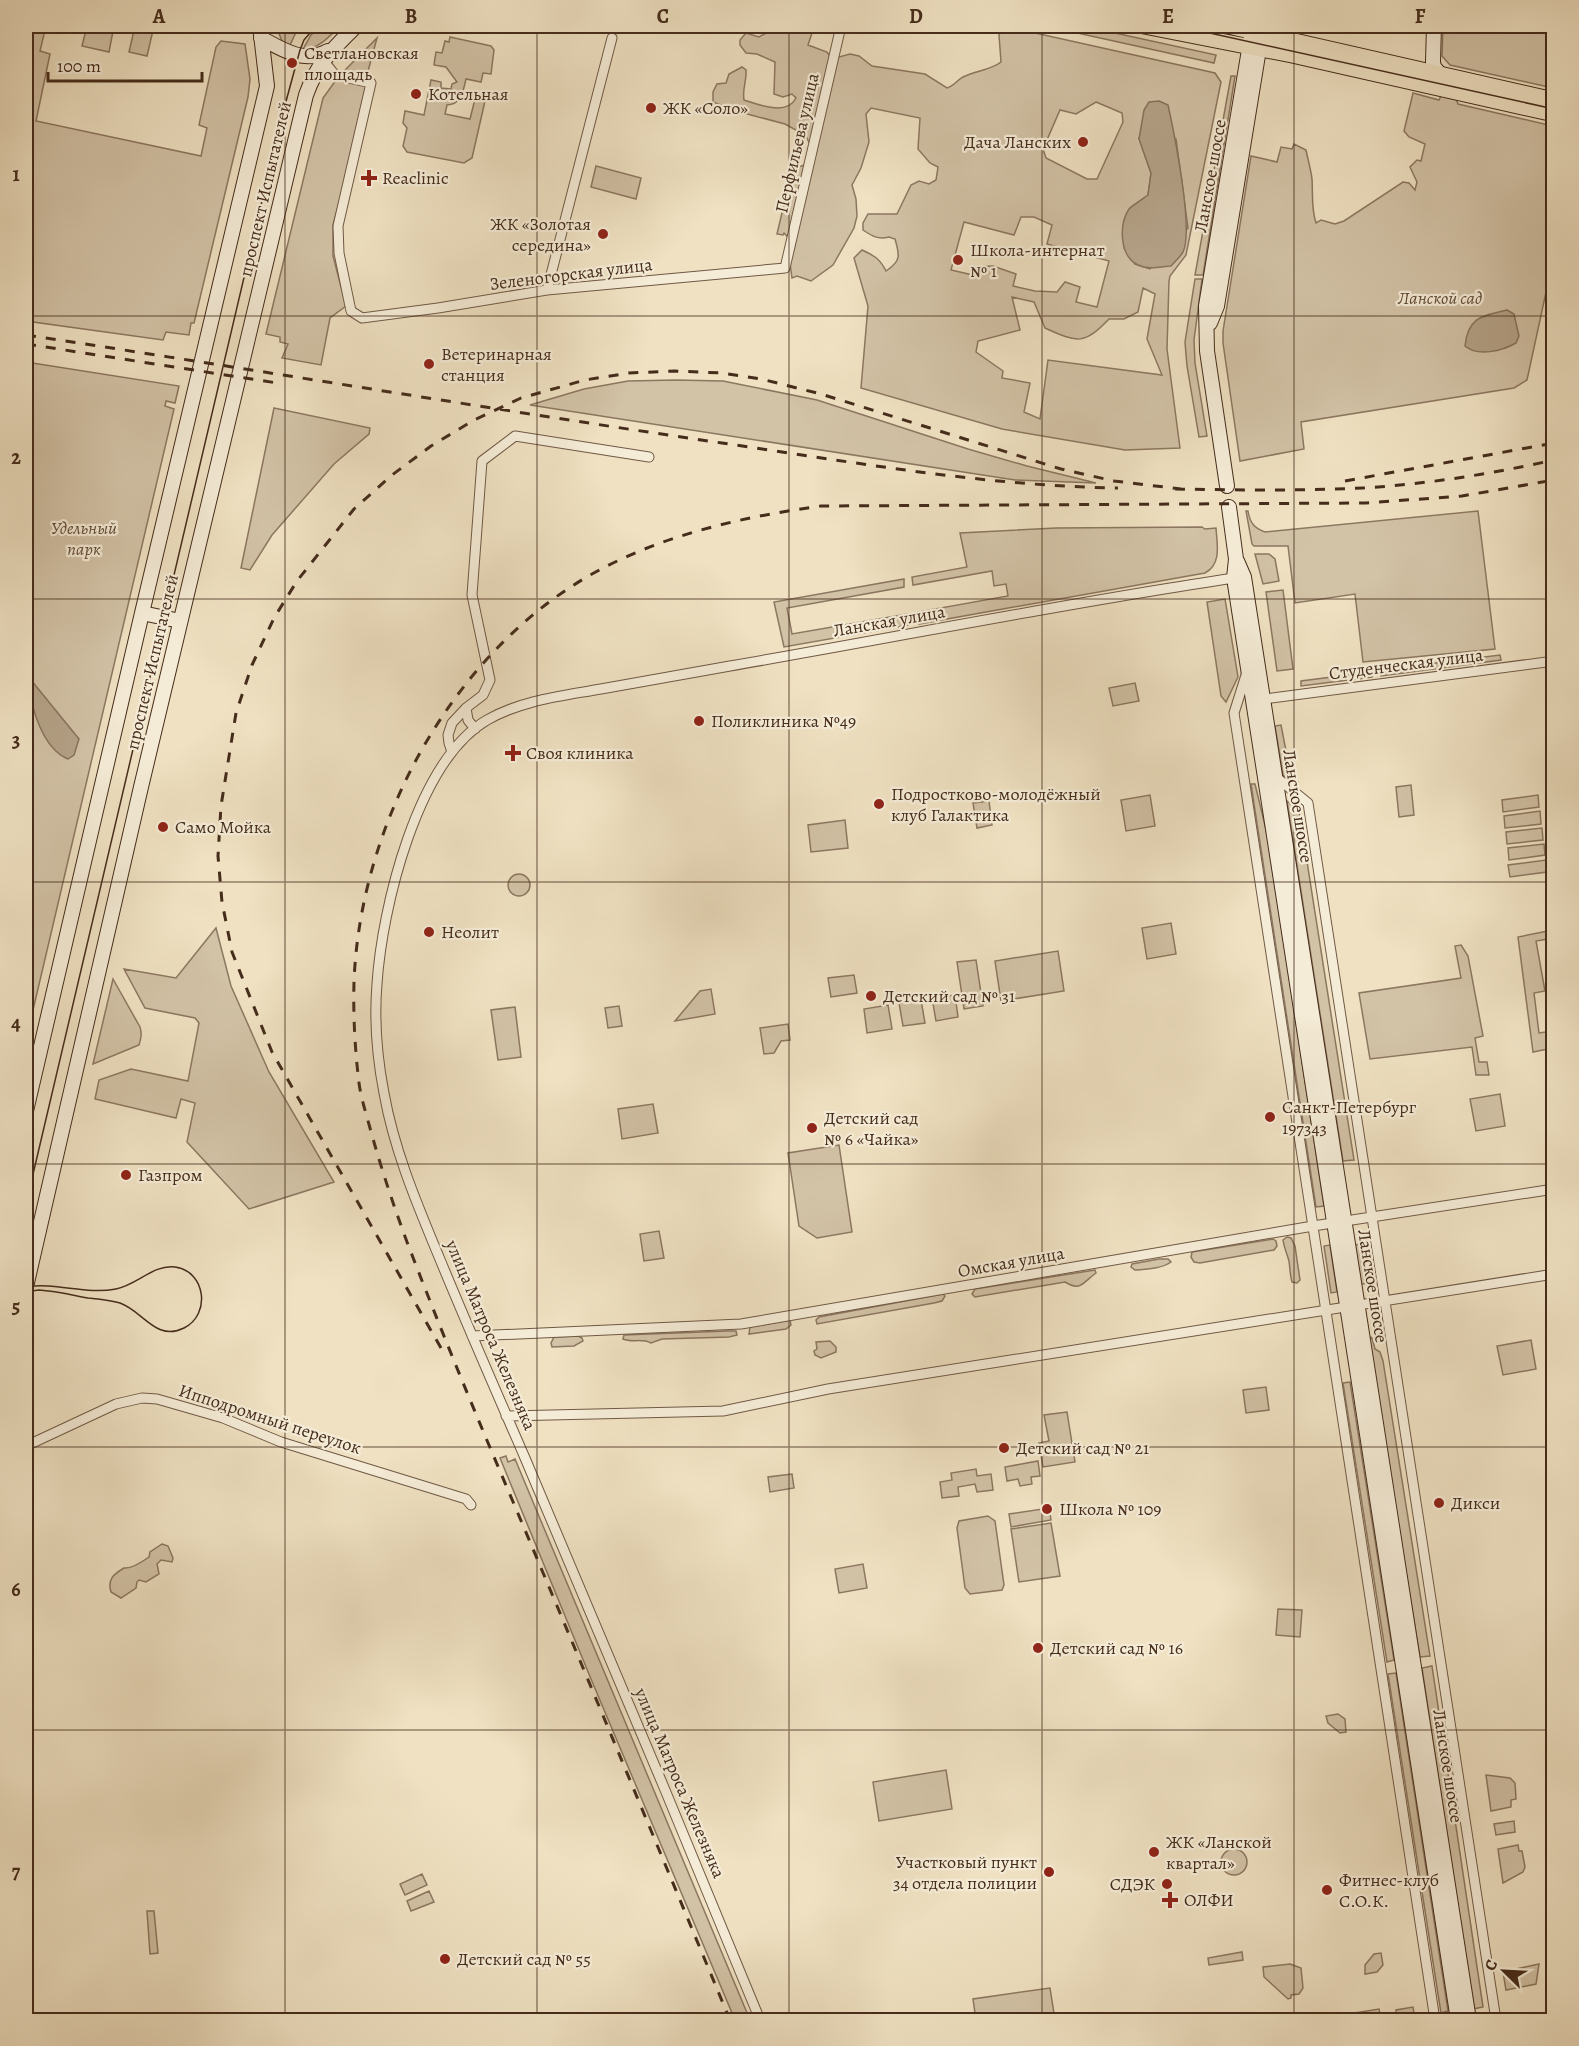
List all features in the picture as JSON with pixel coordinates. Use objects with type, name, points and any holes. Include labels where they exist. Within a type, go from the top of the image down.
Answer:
[{"type":"main road","points":[[261,32],[297,56],[320,56],[326,55],[356,26]]},
{"type":"main road","points":[[1144,26],[1437,81],[1554,99]]},
{"type":"main road","points":[[1228,26],[1261,29],[1554,114]]},
{"type":"main road","points":[[1434,26],[1433,62],[1437,81]]},
{"type":"main road","name":"Ланское шоссе","points":[[1227,486],[1207,351],[1206,306],[1254,48],[1261,29]]},
{"type":"main road","name":"проспект Испытателей","points":[[26,1112],[267,86],[261,32]]},
{"type":"main road","name":"проспект Испытателей","points":[[26,1287],[180,621],[306,95],[326,55]]},
{"type":"main road","name":"Ланское шоссе","points":[[1229,507],[1236,559],[1234,578],[1339,1222],[1458,2020]]},
{"type":"main road","name":"Ланское шоссе","points":[[1236,559],[1244,577],[1264,699],[1339,1222]]},
{"type":"main road","points":[[142,613],[180,621]]},
{"type":"main road","name":"Ланское шоссе","points":[[1352,1306],[1469,2020]]},
{"type":"street","name":"Перфильева улица","points":[[785,268],[841,26]]},
{"type":"street","points":[[547,290],[612,38]]},
{"type":"street","name":"Зеленогорская улица","points":[[326,55],[335,75],[371,83],[338,226],[339,253],[351,311],[362,318],[547,290],[785,268]]},
{"type":"street","points":[[452,752],[448,735],[452,723],[483,695],[490,680],[472,595],[482,461],[515,436],[649,457]]},
{"type":"street","name":"Ланская улица","points":[[549,698],[1234,578]]},
{"type":"street","name":"Студенческая улица","points":[[1264,699],[1554,661]]},
{"type":"street","points":[[1248,668],[1234,713],[1436,2020]]},
{"type":"street","name":"улица Матроса Железняка","points":[[549,698],[512,707],[480,724],[452,752],[436,776],[419,813],[399,864],[383,934],[376,987],[377,1042],[384,1096],[410,1186],[760,2020]]},
{"type":"street","points":[[466,708],[468,720],[475,729]]},
{"type":"street","points":[[1276,777],[1308,803],[1370,1217],[1496,2020]]},
{"type":"street","name":"Омская улица","points":[[472,1336],[741,1324],[1313,1226],[1554,1189]]},
{"type":"street","points":[[506,1416],[723,1411],[828,1389],[1554,1274]]},
{"type":"street","name":"Ипподромный переулок","points":[[26,1446],[116,1404],[142,1398],[223,1418],[281,1442],[463,1498],[471,1504]]},
{"type":"green space","points":[[26,26],[46,26],[40,51],[50,54],[36,121],[201,156],[207,128],[199,125],[216,47],[221,41],[245,44],[250,79],[248,97],[194,323],[191,323],[189,335],[166,332],[163,340],[26,321]]},
{"type":"green space","points":[[87,26],[114,26],[109,52],[82,46]]},
{"type":"green space","points":[[135,26],[154,26],[147,56],[129,52]]},
{"type":"green space","points":[[276,26],[299,26],[289,47],[282,41]]},
{"type":"green space","points":[[321,26],[340,26],[318,45],[302,51],[311,35]]},
{"type":"green space","name":"Школа-интернат № 1","points":[[773,26],[809,26],[812,33],[808,45],[827,52],[832,59],[850,54],[859,56],[872,66],[925,74],[947,88],[963,77],[1001,62],[999,35],[1004,26],[1215,73],[1221,82],[1186,255],[1170,276],[1169,281],[1167,349],[1180,448],[1125,450],[1002,429],[861,388],[868,306],[854,258],[862,250],[877,258],[886,271],[898,258],[895,239],[872,236],[863,230],[863,223],[868,214],[897,214],[911,185],[919,181],[929,184],[936,180],[938,167],[930,163],[918,149],[920,118],[871,108],[866,114],[869,142],[861,168],[852,185],[857,216],[854,228],[833,265],[811,281],[797,276],[792,278],[790,263],[795,245],[784,233],[783,235],[777,234],[785,200],[788,200],[789,179],[798,167],[812,163],[814,151],[805,135],[785,124],[736,111],[713,102],[713,92],[717,84],[726,83],[729,74],[742,67],[746,70],[744,100],[772,108],[786,107],[792,103],[796,98],[792,94],[783,97],[774,94],[775,62],[757,54],[746,53],[740,45],[740,40],[746,33],[759,37],[775,28]],"holes":[[[1096,102],[1122,113],[1123,122],[1097,179],[1087,179],[1046,158],[1043,149],[1060,110],[1076,114]],[[1139,138],[1176,139],[1188,228],[1150,269],[1135,264],[1124,248],[1130,208],[1148,195],[1151,173]],[[1021,217],[1034,217],[1052,225],[1047,244],[1109,261],[1097,307],[1076,302],[1080,287],[1065,282],[1057,292],[1035,291],[1013,286],[1016,274],[993,266],[975,267],[973,275],[951,270],[964,222],[1014,235]],[[1143,288],[1155,294],[1147,339],[1162,375],[1048,360],[1040,419],[1024,412],[1030,383],[1002,378],[1003,371],[976,352],[978,341],[1020,330],[1012,297],[1034,302],[1045,328],[1073,339],[1086,337],[1109,319],[1124,319],[1138,312]]]},
{"type":"green space","points":[[1069,26],[1083,26],[1216,55],[1214,63],[1068,31]]},
{"type":"green space","points":[[1443,26],[1553,26],[1553,88],[1450,65],[1442,56]]},
{"type":"green space","points":[[450,37],[491,46],[494,50],[491,74],[483,73],[481,82],[466,79],[459,99],[447,105],[445,114],[470,119],[475,99],[485,101],[472,158],[464,163],[407,152],[403,146],[407,128],[403,123],[405,111],[424,115],[431,80],[441,82],[441,88],[451,89],[452,84],[457,82],[446,67],[434,65],[436,52],[442,53],[445,41],[449,42]]},
{"type":"green space","points":[[377,38],[367,75],[363,77],[343,72]]},
{"type":"green space","points":[[1231,76],[1235,76],[1203,275],[1195,275]]},
{"type":"green space","points":[[336,80],[366,86],[333,225],[333,256],[346,306],[330,318],[321,365],[282,358],[288,344],[280,342],[280,337],[266,334],[323,98]]},
{"type":"green space","name":"Ланской сад","points":[[1413,93],[1439,100],[1442,94],[1455,96],[1458,104],[1553,126],[1553,260],[1527,380],[1514,388],[1301,422],[1304,449],[1240,461],[1223,331],[1251,156],[1277,162],[1281,147],[1292,149],[1294,144],[1306,150],[1312,176],[1316,223],[1321,220],[1335,224],[1344,221],[1403,182],[1409,183],[1415,190],[1417,182],[1410,167],[1417,160],[1421,161],[1425,144],[1409,137],[1404,131]]},
{"type":"green space","points":[[596,166],[641,178],[636,199],[591,187]]},
{"type":"green space","points":[[1195,279],[1202,279],[1194,340],[1195,363],[1207,436],[1199,437],[1185,342]]},
{"type":"green space","name":"Удельный парк","points":[[26,362],[179,386],[175,403],[166,401],[165,406],[174,409],[26,1040]]},
{"type":"green space","points":[[628,381],[723,381],[817,400],[968,449],[1096,483],[1015,480],[530,405],[584,389]]},
{"type":"green space","points":[[274,408],[370,428],[369,434],[334,464],[272,535],[250,570],[241,568]]},
{"type":"green space","points":[[1246,511],[1253,524],[1265,532],[1478,511],[1495,649],[1363,662],[1355,594],[1295,603],[1288,546],[1254,546]]},
{"type":"green space","points":[[1056,528],[1216,528],[1217,541],[1216,559],[1205,573],[919,624],[918,612],[1008,596],[1006,584],[994,586],[992,571],[913,585],[912,577],[967,567],[960,533]]},
{"type":"green space","points":[[1255,554],[1269,554],[1275,559],[1279,581],[1263,584]]},
{"type":"green space","points":[[904,579],[904,587],[787,608],[792,634],[908,614],[909,625],[784,647],[774,602]]},
{"type":"green space","points":[[1283,590],[1293,669],[1277,671],[1266,592]]},
{"type":"green space","points":[[1225,599],[1238,677],[1226,702],[1221,696],[1207,602]]},
{"type":"green space","points":[[1500,655],[1501,660],[1381,676],[1380,670]]},
{"type":"green space","points":[[1371,672],[1372,677],[1301,686],[1301,681]]},
{"type":"green space","points":[[1135,683],[1139,701],[1113,706],[1109,688]]},
{"type":"green space","points":[[1281,725],[1292,782],[1298,782],[1298,787],[1293,787],[1283,775],[1275,726]]},
{"type":"green space","points":[[1251,784],[1255,784],[1268,838],[1324,1206],[1316,1207]]},
{"type":"green space","points":[[1411,785],[1414,815],[1399,817],[1396,787]]},
{"type":"green space","points":[[1150,795],[1155,826],[1126,831],[1121,800]]},
{"type":"green space","points":[[1538,795],[1539,807],[1503,812],[1502,800]]},
{"type":"green space","points":[[989,801],[992,825],[977,828],[973,803]]},
{"type":"green space","points":[[1287,801],[1299,811],[1354,1160],[1343,1161]]},
{"type":"green space","points":[[1540,811],[1541,824],[1505,828],[1504,816]]},
{"type":"green space","points":[[845,820],[848,848],[811,852],[808,825]]},
{"type":"green space","points":[[1542,828],[1543,840],[1507,844],[1506,832]]},
{"type":"green space","points":[[1544,844],[1545,855],[1509,860],[1508,848]]},
{"type":"green space","points":[[1546,860],[1547,872],[1510,877],[1508,865]]},
{"type":"green space","points":[[519,874],[527,877],[530,885],[527,893],[519,896],[511,893],[508,885],[511,877]]},
{"type":"green space","points":[[1171,923],[1176,954],[1147,959],[1142,928]]},
{"type":"green space","points":[[216,928],[231,986],[269,1072],[334,1182],[249,1209],[187,1142],[195,1103],[181,1099],[176,1118],[95,1099],[99,1080],[131,1069],[188,1081],[199,1023],[195,1018],[145,1008],[124,969],[176,978]]},
{"type":"green space","points":[[1553,930],[1553,938],[1536,941],[1545,991],[1534,993],[1539,1033],[1553,1031],[1553,1048],[1533,1052],[1518,937]]},
{"type":"green space","points":[[1461,945],[1468,956],[1483,1036],[1475,1038],[1479,1062],[1487,1062],[1489,1075],[1476,1075],[1472,1047],[1370,1059],[1359,993],[1461,978],[1455,946]]},
{"type":"green space","points":[[1058,951],[1064,991],[1001,1001],[995,961]]},
{"type":"green space","points":[[976,960],[983,1006],[964,1009],[957,962]]},
{"type":"green space","points":[[854,975],[857,993],[831,997],[828,978]]},
{"type":"green space","points":[[113,979],[140,1027],[139,1045],[93,1064]]},
{"type":"green space","points":[[711,989],[715,1014],[675,1021],[700,991]]},
{"type":"green space","points":[[955,995],[958,1017],[936,1021],[932,998]]},
{"type":"green space","points":[[921,1000],[925,1023],[903,1026],[899,1003]]},
{"type":"green space","points":[[888,1005],[892,1029],[867,1033],[864,1009]]},
{"type":"green space","points":[[619,1006],[622,1026],[608,1028],[605,1008]]},
{"type":"green space","points":[[515,1007],[521,1057],[498,1060],[491,1010]]},
{"type":"green space","points":[[788,1024],[790,1040],[781,1041],[774,1053],[764,1054],[760,1028]]},
{"type":"green space","points":[[1500,1094],[1505,1126],[1476,1131],[1470,1099]]},
{"type":"green space","points":[[653,1104],[658,1133],[622,1139],[618,1109]]},
{"type":"green space","points":[[839,1145],[852,1232],[817,1238],[799,1226],[788,1153]]},
{"type":"green space","points":[[659,1231],[664,1258],[644,1261],[640,1234]]},
{"type":"green space","points":[[1287,1237],[1291,1238],[1295,1246],[1300,1280],[1297,1283],[1292,1282],[1291,1279],[1283,1240]]},
{"type":"green space","points":[[1273,1239],[1277,1246],[1274,1250],[1200,1263],[1194,1262],[1191,1257],[1192,1252]]},
{"type":"green space","points":[[1365,1243],[1372,1283],[1361,1284],[1355,1245]]},
{"type":"green space","points":[[1330,1245],[1337,1292],[1331,1293],[1324,1246]]},
{"type":"green space","points":[[1168,1259],[1171,1262],[1149,1269],[1135,1270],[1131,1267],[1132,1264]]},
{"type":"green space","points":[[1095,1270],[1096,1273],[1078,1286],[1065,1282],[975,1297],[972,1294],[975,1289]]},
{"type":"green space","points":[[943,1294],[945,1296],[942,1301],[934,1303],[817,1324],[816,1320],[819,1317]]},
{"type":"green space","points":[[790,1320],[791,1325],[786,1329],[749,1334],[750,1327]]},
{"type":"green space","points":[[736,1331],[737,1335],[729,1337],[662,1339],[651,1343],[623,1339],[624,1335]]},
{"type":"green space","points":[[1367,1335],[1372,1338],[1375,1349],[1380,1352],[1383,1361],[1430,1656],[1420,1657]]},
{"type":"green space","points":[[578,1336],[583,1341],[574,1346],[552,1347],[554,1337]]},
{"type":"green space","points":[[1531,1340],[1536,1369],[1503,1375],[1497,1346]]},
{"type":"green space","points":[[830,1341],[836,1347],[836,1352],[821,1358],[815,1355],[816,1342]]},
{"type":"green space","points":[[1350,1382],[1394,1660],[1387,1662],[1343,1383]]},
{"type":"green space","points":[[1266,1387],[1269,1410],[1246,1413],[1243,1390]]},
{"type":"green space","points":[[1067,1412],[1075,1462],[1043,1467],[1039,1443],[1049,1441],[1044,1415]]},
{"type":"green space","points":[[506,1456],[508,1462],[515,1459],[750,2020],[735,2020],[500,1458]]},
{"type":"green space","points":[[1038,1461],[1040,1476],[1031,1477],[1032,1484],[1020,1486],[1018,1479],[1007,1481],[1005,1467]]},
{"type":"green space","points":[[976,1469],[977,1476],[991,1474],[993,1490],[977,1492],[975,1484],[958,1487],[959,1496],[942,1498],[940,1482],[952,1480],[951,1473]]},
{"type":"green space","points":[[792,1474],[794,1488],[770,1492],[768,1477]]},
{"type":"green space","points":[[1049,1508],[1051,1520],[1011,1527],[1009,1514]]},
{"type":"green space","points":[[988,1516],[995,1521],[1004,1585],[1002,1590],[970,1594],[965,1588],[957,1528],[959,1521]]},
{"type":"green space","points":[[1051,1523],[1060,1576],[1019,1582],[1011,1529]]},
{"type":"green space","points":[[162,1544],[168,1546],[173,1558],[172,1562],[161,1560],[157,1564],[159,1574],[146,1582],[139,1580],[136,1588],[121,1598],[111,1592],[110,1584],[114,1575],[124,1568],[143,1561],[149,1557],[150,1552]]},
{"type":"green space","points":[[863,1564],[867,1588],[839,1593],[835,1569]]},
{"type":"green space","points":[[1278,1609],[1302,1610],[1300,1637],[1276,1635]]},
{"type":"green space","points":[[1432,1666],[1483,2007],[1473,2009],[1422,1668]]},
{"type":"green space","points":[[1396,1673],[1448,2011],[1441,2013],[1388,1674]]},
{"type":"green space","points":[[1338,1714],[1345,1719],[1346,1732],[1340,1733],[1328,1723],[1326,1716]]},
{"type":"green space","points":[[946,1770],[952,1809],[879,1821],[873,1782]]},
{"type":"green space","points":[[1486,1775],[1510,1778],[1515,1783],[1516,1799],[1511,1800],[1511,1807],[1491,1811]]},
{"type":"green space","points":[[1514,1821],[1515,1832],[1496,1835],[1494,1824]]},
{"type":"green space","points":[[1518,1845],[1519,1851],[1522,1851],[1525,1867],[1523,1872],[1503,1883],[1498,1849]]},
{"type":"green space","points":[[1234,1849],[1244,1852],[1247,1862],[1244,1872],[1234,1875],[1224,1872],[1221,1862],[1224,1852]]},
{"type":"green space","points":[[422,1874],[427,1885],[405,1895],[400,1884]]},
{"type":"green space","points":[[429,1891],[434,1902],[411,1911],[407,1901]]},
{"type":"green space","points":[[147,1911],[154,1911],[158,1953],[150,1954]]},
{"type":"green space","points":[[1242,1952],[1243,1960],[1209,1965],[1208,1958]]},
{"type":"green space","points":[[1381,1953],[1383,1965],[1377,1972],[1365,1974],[1365,1965],[1374,1954]]},
{"type":"green space","points":[[1290,1964],[1301,1968],[1303,1988],[1299,1994],[1291,1995],[1288,1999],[1264,1977],[1263,1967]]},
{"type":"green space","points":[[1539,1964],[1536,1984],[1506,1990],[1503,1972]]},
{"type":"green space","points":[[1050,1988],[1055,2020],[976,2020],[973,1999]]},
{"type":"green space","points":[[1413,2007],[1415,2020],[1396,2020],[1396,2010]]},
{"type":"green space","points":[[1379,2009],[1381,2020],[1310,2020]]},
{"type":"shaded area","points":[[1159,101],[1168,105],[1182,180],[1186,240],[1183,252],[1171,266],[1150,268],[1138,265],[1127,255],[1122,231],[1129,209],[1148,195],[1151,173],[1139,139],[1144,110],[1149,102]]},
{"type":"shaded area","points":[[1507,310],[1514,314],[1519,336],[1516,343],[1490,352],[1476,351],[1465,346],[1469,329],[1473,323],[1484,316]]},
{"type":"shaded area","points":[[31,680],[79,739],[74,755],[68,759],[51,746],[39,725],[32,701]]},
{"type":"waterway","points":[[26,671],[31,680]]},
{"type":"tunnel","points":[[612,38],[615,26]]},
{"type":"tram line","points":[[26,1204],[282,116],[300,50],[304,40],[316,26]]},
{"type":"tram line","points":[[1178,26],[1554,109]]},
{"type":"tram line","points":[[26,1287],[48,1286],[94,1291],[116,1289],[160,1269],[175,1267],[193,1276],[199,1285],[201,1304],[193,1322],[184,1328],[165,1331],[150,1324],[120,1303],[37,1290],[26,1293]]},
{"type":"railway","points":[[26,335],[870,465],[1018,483],[1118,488]]},
{"type":"railway","points":[[26,344],[277,383]]},
{"type":"railway","points":[[441,1348],[272,1052],[232,952],[222,902],[218,856],[221,806],[236,713],[252,665],[274,618],[297,581],[354,509],[392,475],[431,446],[474,420],[521,398],[585,380],[629,373],[675,371],[722,373],[761,379],[821,394],[1061,469],[1114,481],[1181,489]]},
{"type":"railway","points":[[1345,481],[1554,443]]},
{"type":"railway","points":[[1175,489],[1292,490],[1387,486],[1459,478],[1554,460]]},
{"type":"railway","points":[[730,2020],[439,1323],[392,1200],[362,1100],[356,1058],[354,1007],[360,922],[374,862],[395,804],[423,748],[457,696],[497,649],[542,608],[592,574],[619,560],[674,538],[732,522],[821,506],[1366,503],[1462,496],[1554,480]]},
{"type":"place","name":"Светлановская площадь","points":[[292,63]]},
{"type":"place","name":"Котельная","points":[[416,94]]},
{"type":"place","name":"ЖК «Соло»","points":[[651,108]]},
{"type":"place","name":"Дача Ланских","points":[[1083,142]]},
{"type":"place","name":"Reaclinic","points":[[369,178]]},
{"type":"place","name":"ЖК «Золотая середина»","points":[[603,234]]},
{"type":"place","name":"Школа-интернат № 1","points":[[958,260]]},
{"type":"place","name":"Ветеринарная станция","points":[[429,364]]},
{"type":"place","name":"Поликлиника №49","points":[[699,721]]},
{"type":"place","name":"Своя клиника","points":[[513,753]]},
{"type":"place","name":"Подростково-молодёжный клуб Галактика","points":[[879,804]]},
{"type":"place","name":"Само Мойка","points":[[163,827]]},
{"type":"place","name":"Неолит","points":[[429,932]]},
{"type":"place","name":"Детский сад № 31","points":[[871,996]]},
{"type":"place","name":"Санкт-Петербург 197343","points":[[1270,1117]]},
{"type":"place","name":"Детский сад № 6 «Чайка»","points":[[812,1128]]},
{"type":"place","name":"Газпром","points":[[126,1175]]},
{"type":"place","name":"Детский сад № 21","points":[[1004,1448]]},
{"type":"place","name":"Дикси","points":[[1439,1503]]},
{"type":"place","name":"Школа № 109","points":[[1047,1509]]},
{"type":"place","name":"Детский сад № 16","points":[[1038,1648]]},
{"type":"place","name":"ЖК «Ланской квартал»","points":[[1154,1852]]},
{"type":"place","name":"Участковый пункт 34 отдела полиции","points":[[1049,1872]]},
{"type":"place","name":"СДЭК","points":[[1167,1884]]},
{"type":"place","name":"Фитнес-клуб С.О.К.","points":[[1327,1890]]},
{"type":"place","name":"ОЛФИ","points":[[1170,1900]]},
{"type":"place","name":"Детский сад № 55","points":[[445,1959]]}]
